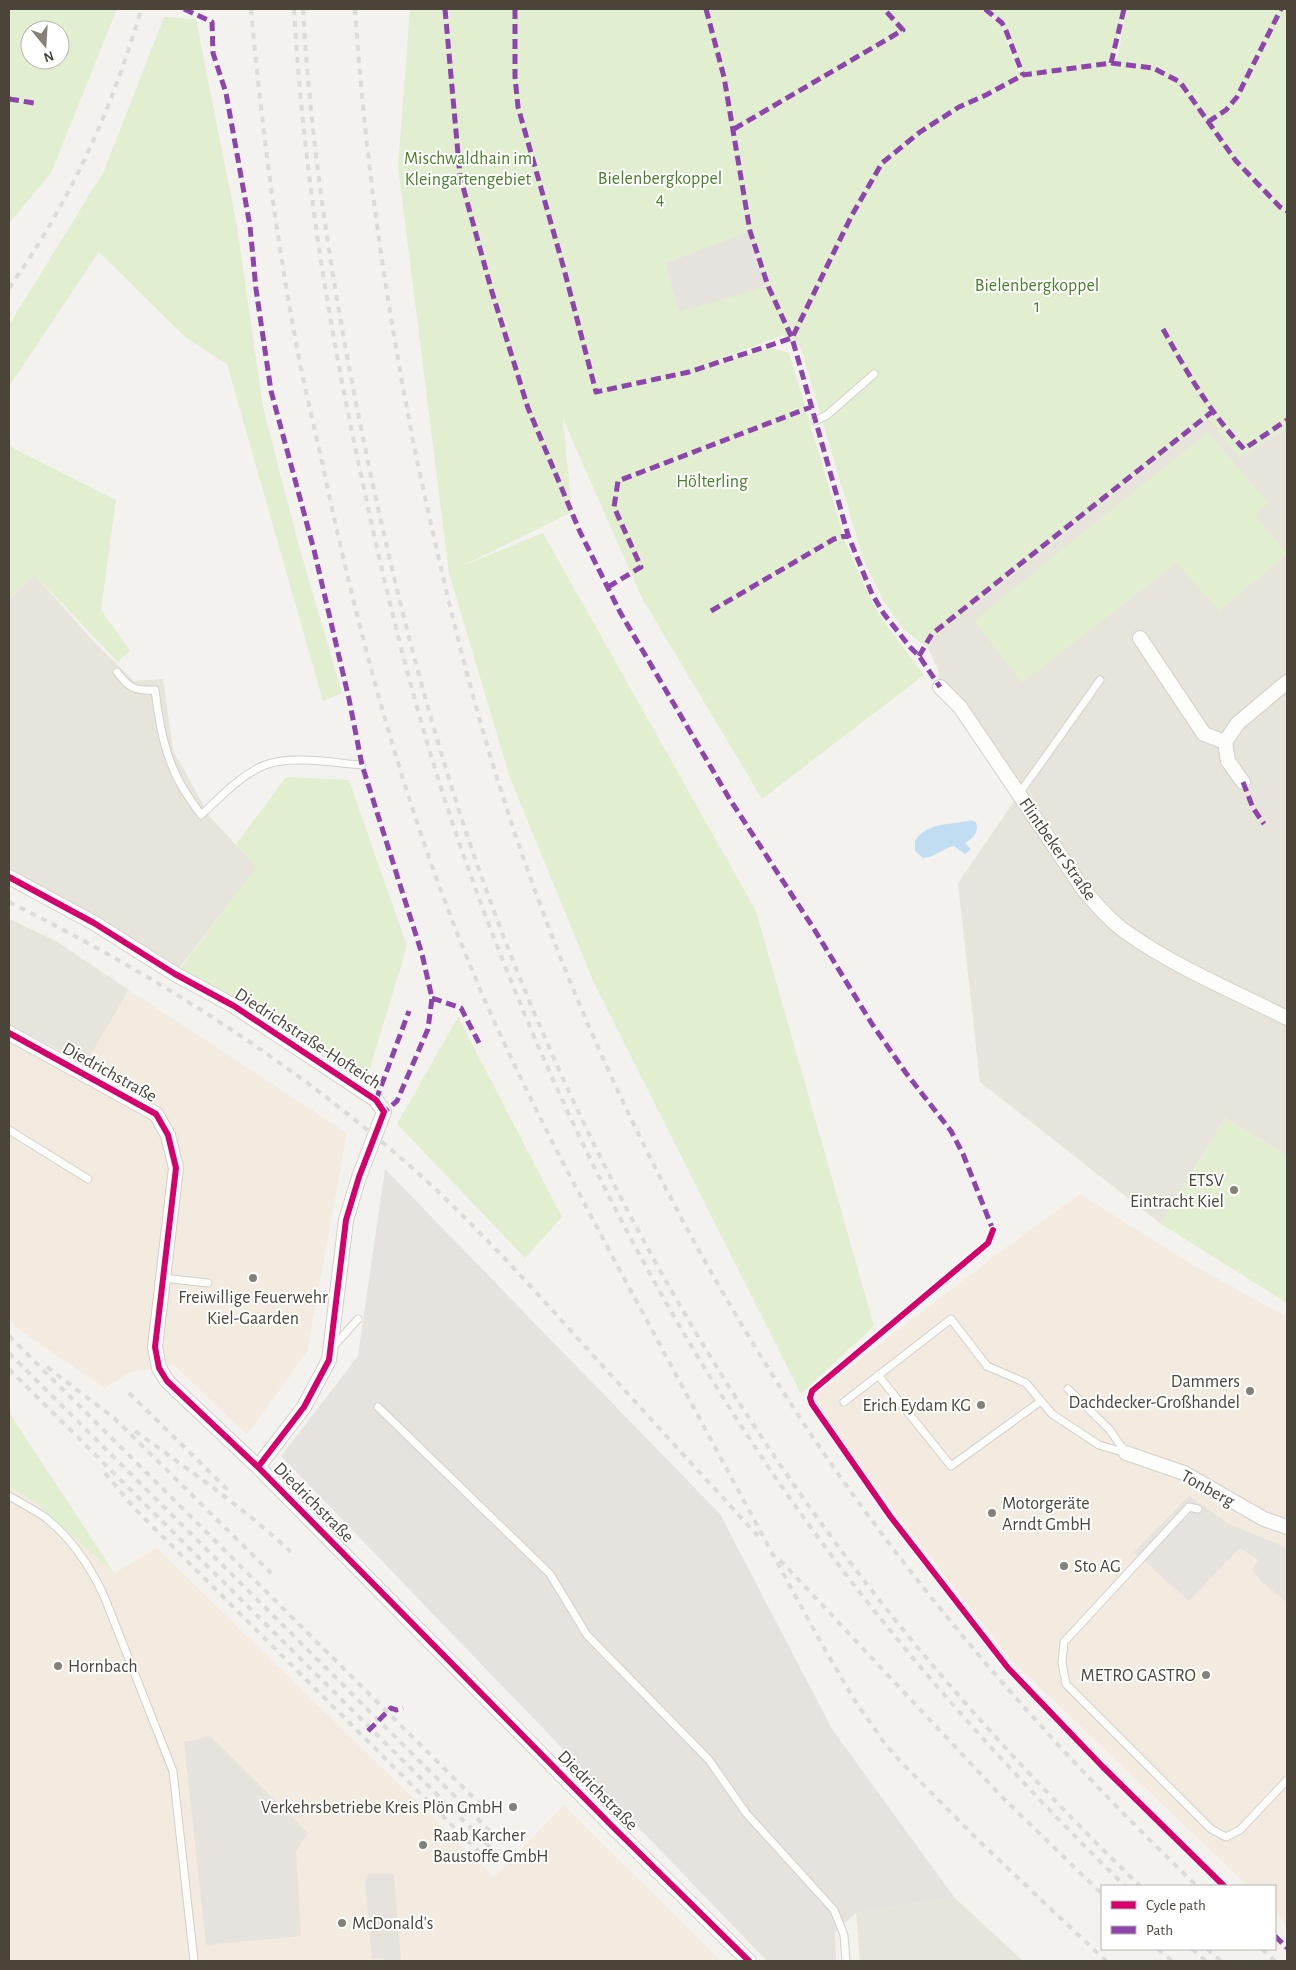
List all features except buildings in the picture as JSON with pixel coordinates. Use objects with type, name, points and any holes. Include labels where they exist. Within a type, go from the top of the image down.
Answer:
[{"type":"street","points":[[1140,638],[1204,734],[1225,742]]},
{"type":"street","points":[[1243,782],[1228,761],[1225,742],[1238,723],[1287,682]]},
{"type":"street","name":"Flintbeker Straße","points":[[940,687],[960,707],[1082,889],[1102,911],[1124,931],[1153,950],[1287,1018]]},
{"type":"street","name":"Diedrichstraße-Hofteich","points":[[9,877],[94,923],[175,974],[234,1006],[376,1100],[384,1112],[359,1176],[346,1220],[329,1360],[304,1407],[258,1467]]},
{"type":"street","name":"Diedrichstraße","points":[[9,1033],[156,1114],[168,1135],[176,1168],[155,1346],[159,1368],[167,1381],[258,1467],[613,1827],[749,1961]]},
{"type":"street","name":"Tonberg","points":[[1126,1453],[1184,1473],[1264,1519],[1287,1527]]},
{"type":"lane","points":[[814,421],[827,415],[874,374]]},
{"type":"lane","points":[[117,672],[128,686],[140,690],[155,690],[159,721],[166,749],[180,782],[201,815],[246,776],[266,765],[293,760],[362,765]]},
{"type":"lane","points":[[1019,794],[1100,680]]},
{"type":"lane","points":[[9,1130],[88,1179]]},
{"type":"lane","points":[[163,1278],[208,1283]]},
{"type":"lane","points":[[330,1351],[358,1319]]},
{"type":"lane","points":[[844,1402],[951,1319],[987,1366],[1026,1383],[1052,1414],[1099,1445],[1126,1453]]},
{"type":"lane","points":[[878,1376],[951,1466],[1041,1401]]},
{"type":"lane","points":[[1068,1389],[1109,1429],[1126,1453]]},
{"type":"lane","points":[[378,1407],[550,1574],[587,1635],[709,1760],[746,1813],[834,1910],[844,1935],[846,1961]]},
{"type":"lane","points":[[9,1496],[45,1518],[79,1551],[95,1576],[104,1596],[172,1771],[194,1961]]},
{"type":"lane","points":[[1198,1509],[1189,1506],[1064,1642],[1062,1663],[1066,1684],[1211,1830],[1226,1837],[1240,1830],[1287,1780]]},
{"type":"shaded area","points":[[750,231],[768,286],[679,312],[666,263]]},
{"type":"shaded area","points":[[1209,418],[1239,457],[1287,428],[1287,1156],[1225,1118],[1161,1224],[980,1082],[958,883],[1019,794],[940,687],[938,669],[928,648],[934,637]]},
{"type":"shaded area","points":[[34,574],[95,643],[134,681],[163,679],[173,750],[210,817],[257,867],[175,974],[9,877],[9,599]]},
{"type":"shaded area","points":[[9,919],[56,941],[129,990],[86,1063],[9,1025]]},
{"type":"shaded area","points":[[129,990],[347,1133],[307,1352],[247,1435],[174,1365],[130,1372],[105,1388],[22,1332],[9,1319],[9,1025],[86,1063]]},
{"type":"shaded area","points":[[385,1169],[720,1514],[832,1729],[954,1897],[856,1913],[835,1932],[836,1961],[767,1961],[281,1456],[358,1356]]},
{"type":"shaded area","points":[[1080,1194],[1195,1266],[1287,1317],[1287,1924],[1276,1913],[1276,1885],[1247,1885],[1013,1662],[905,1525],[814,1403],[815,1394],[1000,1252]]},
{"type":"shaded area","points":[[9,1487],[36,1503],[114,1573],[157,1548],[494,1877],[564,1805],[721,1961],[9,1961]]},
{"type":"shaded area","points":[[1189,1496],[1229,1524],[1287,1548],[1287,1603],[1260,1580],[1252,1570],[1258,1560],[1240,1548],[1189,1601],[1134,1552]]},
{"type":"shaded area","points":[[210,1736],[308,1833],[296,1851],[301,1936],[206,1945],[184,1742]]},
{"type":"shaded area","points":[[369,1874],[394,1874],[401,1961],[385,1961],[384,1958],[372,1959],[365,1882]]},
{"type":"shaded area","points":[[954,1897],[1023,1961],[860,1961],[856,1913]]},
{"type":"green space","points":[[9,9],[117,9],[51,173],[9,223]]},
{"type":"green space","points":[[410,9],[980,9],[1001,26],[1018,72],[1021,71],[1002,23],[986,9],[1124,9],[1113,57],[1118,56],[1126,9],[1287,9],[1287,428],[1239,457],[1209,419],[934,637],[928,648],[904,630],[884,602],[863,559],[801,348],[783,335],[696,369],[770,348],[789,353],[846,544],[869,596],[883,621],[924,675],[762,799],[642,598],[563,419],[572,512],[460,567],[543,533],[756,911],[874,1326],[801,1394],[594,983],[510,778],[449,573],[398,167]]},
{"type":"green space","points":[[164,17],[196,19],[237,226],[263,407],[299,546],[342,693],[323,701],[227,364],[185,337],[99,252],[9,387],[9,325],[104,171]]},
{"type":"green space","points":[[1208,432],[1268,503],[1255,515],[1287,554],[1219,611],[1177,563],[1022,683],[974,621]]},
{"type":"green space","points":[[9,446],[116,500],[101,610],[130,651],[118,662],[34,574],[9,599]]},
{"type":"green space","points":[[286,777],[349,780],[407,946],[367,1078],[181,968],[256,867],[236,844]]},
{"type":"green space","points":[[458,1017],[562,1217],[525,1258],[397,1124]]},
{"type":"green space","name":"ETSV Eintracht Kiel","points":[[1225,1118],[1287,1156],[1287,1303],[1161,1224]]},
{"type":"green space","points":[[9,1412],[114,1573],[36,1503],[9,1487]]},
{"type":"water","points":[[971,820],[976,822],[977,829],[973,837],[965,843],[971,849],[965,854],[954,846],[926,858],[923,858],[915,851],[915,841],[926,830],[940,825]]},
{"type":"railway","points":[[9,288],[51,223],[87,154],[117,83],[141,9]]},
{"type":"railway","points":[[251,9],[264,136],[282,264],[300,364],[340,543],[373,675],[411,805],[457,933],[483,996],[540,1118],[581,1198],[820,1641],[855,1701],[899,1760],[980,1842],[1106,1961]]},
{"type":"railway","points":[[294,9],[304,127],[328,304],[350,421],[396,629],[423,729],[471,876],[508,975],[550,1072],[594,1168],[643,1261],[696,1353],[752,1442],[812,1529],[905,1649],[966,1719],[1060,1821],[1124,1885]]},
{"type":"railway","points":[[303,9],[313,130],[329,251],[350,371],[385,538],[420,680],[462,821],[511,956],[548,1044],[587,1131],[630,1216],[676,1299],[725,1381],[777,1460],[867,1584],[941,1675],[1058,1804],[1139,1885]]},
{"type":"railway","points":[[355,9],[359,66],[378,235],[406,404],[432,530],[448,599],[485,738],[514,830],[546,921],[582,1011],[622,1099],[665,1186],[711,1271],[760,1355],[812,1436],[899,1556],[992,1671],[1092,1781],[1196,1885]]},
{"type":"railway","points":[[9,902],[109,955],[206,1013],[299,1077],[388,1147],[442,1195],[493,1246],[758,1536]]},
{"type":"railway","points":[[9,1336],[489,1813]]},
{"type":"railway","points":[[9,1353],[503,1844]]},
{"type":"railway","points":[[47,1367],[114,1418],[271,1573]]},
{"type":"railway","points":[[9,1369],[495,1852]]},
{"type":"railway","points":[[129,1393],[232,1494]]},
{"type":"railway","points":[[135,1431],[229,1500],[283,1545]]},
{"type":"railway","points":[[105,1473],[134,1508],[487,1860]]},
{"type":"railway","points":[[278,1540],[291,1552]]},
{"type":"railway","points":[[780,1560],[1004,1799],[1101,1893]]},
{"type":"railway","points":[[1159,1950],[1172,1961]]},
{"type":"railway","points":[[1193,1950],[1206,1961]]},
{"type":"railway","points":[[1208,1950],[1221,1961]]},
{"type":"railway","points":[[1263,1950],[1275,1961]]},
{"type":"marked path","points":[[184,9],[212,22],[213,53],[226,93],[250,226],[256,289],[271,391],[314,550],[349,699],[362,765],[422,954],[432,998],[428,1029],[397,1101],[384,1112]]},
{"type":"marked path","points":[[445,9],[460,176],[492,292],[528,408],[580,532],[620,612],[729,798],[814,929],[872,1024],[906,1073],[951,1131],[963,1154],[993,1230],[992,1233]]},
{"type":"marked path","points":[[515,9],[515,77],[518,107],[564,269],[596,392],[689,372],[792,338],[852,215],[882,163],[920,132],[959,107],[1023,75],[1111,63],[1153,68],[1180,82],[1236,161],[1280,207],[1287,211]]},
{"type":"marked path","points":[[706,9],[724,77],[750,231],[768,286],[792,338],[848,535],[872,594],[884,614],[919,656],[940,687]]},
{"type":"marked path","points":[[734,129],[903,30],[884,9]]},
{"type":"marked path","points":[[985,9],[1002,23],[1005,28],[1023,75]]},
{"type":"marked path","points":[[1111,63],[1124,9]]},
{"type":"marked path","points":[[1208,122],[1226,110],[1237,97],[1281,9]]},
{"type":"marked path","points":[[9,99],[34,103]]},
{"type":"marked path","points":[[1163,329],[1210,407],[1244,449],[1287,420]]},
{"type":"marked path","points":[[608,587],[641,567],[614,507],[618,481],[811,407]]},
{"type":"marked path","points":[[919,656],[932,634],[1213,411]]},
{"type":"marked path","points":[[711,611],[834,539],[848,535]]},
{"type":"marked path","points":[[1243,782],[1253,808],[1264,824]]},
{"type":"marked path","points":[[432,998],[461,1008],[479,1043]]},
{"type":"marked path","points":[[376,1100],[409,1011]]},
{"type":"marked path","points":[[368,1731],[391,1708],[396,1710],[403,1708]]},
{"type":"marked path","points":[[1276,1937],[1287,1948]]},
{"type":"cycle path","points":[[9,877],[94,923],[175,974],[234,1006],[376,1100],[384,1112],[359,1177],[346,1220],[329,1360],[304,1407],[258,1467]]},
{"type":"cycle path","points":[[9,1033],[156,1114],[168,1135],[176,1168],[155,1347],[159,1368],[167,1381],[258,1467],[613,1827],[749,1961]]},
{"type":"cycle path","points":[[993,1230],[988,1243],[812,1391],[810,1398],[812,1404],[890,1516],[1008,1668],[1103,1767],[1223,1885]]},
{"type":"place","name":"ETSV Eintracht Kiel","points":[[1234,1190]]},
{"type":"place","name":"Freiwillige Feuerwehr Kiel-Gaarden","points":[[253,1278]]},
{"type":"place","name":"Dammers Dachdecker-Großhandel","points":[[1250,1391]]},
{"type":"place","name":"Erich Eydam KG","points":[[981,1405]]},
{"type":"place","name":"Motorgeräte Arndt GmbH","points":[[992,1513]]},
{"type":"place","name":"Sto AG","points":[[1064,1566]]},
{"type":"place","name":"Hornbach","points":[[58,1666]]},
{"type":"place","name":"METRO GASTRO","points":[[1206,1675]]},
{"type":"place","name":"Verkehrsbetriebe Kreis Plön GmbH","points":[[513,1807]]},
{"type":"place","name":"Raab Karcher Baustoffe GmbH","points":[[423,1845]]},
{"type":"place","name":"McDonald's","points":[[342,1923]]},
{"type":"park label","name":"Mischwaldhain im Kleingartengebiet","points":[[468,168]]},
{"type":"park label","name":"Bielenbergkoppel 4","points":[[660,188]]},
{"type":"park label","name":"Bielenbergkoppel 1","points":[[1037,295]]},
{"type":"park label","name":"Hölterling","points":[[712,481]]}]
